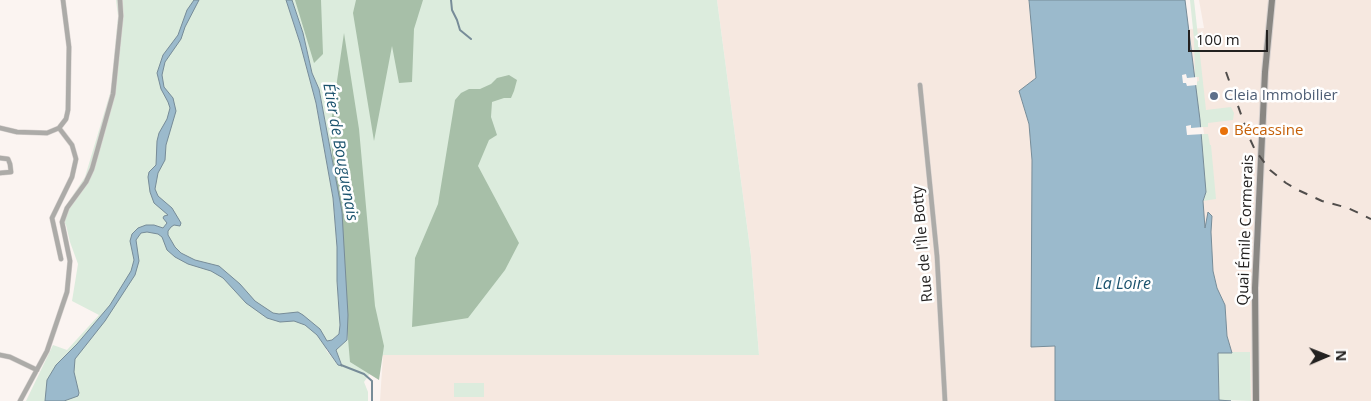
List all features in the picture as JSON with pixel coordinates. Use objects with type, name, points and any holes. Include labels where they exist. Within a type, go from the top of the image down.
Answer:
[{"type":"main road","name":"Quai Émile Cormerais","points":[[1256,401],[1255,288],[1265,72],[1272,0]]},
{"type":"street","points":[[0,128],[17,132],[46,133],[59,128],[66,119],[68,110],[69,47],[64,0]]},
{"type":"street","points":[[20,401],[47,352],[67,292],[70,261],[62,222],[67,208],[86,182],[92,168],[113,94],[120,21],[120,0]]},
{"type":"street","name":"Rue de l'Île Botty","points":[[920,85],[937,256],[945,401]]},
{"type":"street","points":[[59,128],[72,145],[76,159],[72,177],[54,212],[52,222],[61,259]]},
{"type":"street","points":[[0,158],[8,160],[11,172],[0,173]]},
{"type":"street","points":[[52,222],[62,222]]},
{"type":"street","points":[[0,355],[10,357],[37,370]]},
{"type":"shaded area","points":[[717,0],[1029,0],[1036,78],[1019,92],[1029,124],[1032,160],[1031,347],[1055,346],[1055,401],[380,401],[383,355],[759,355],[751,256]]},
{"type":"shaded area","points":[[1199,0],[1371,0],[1371,401],[1251,401],[1250,352],[1231,352],[1227,336],[1225,305],[1217,288],[1213,271],[1212,216],[1206,218],[1205,232],[1203,201],[1206,192],[1200,120],[1188,29],[1204,28]]},
{"type":"green space","points":[[116,0],[286,0],[316,103],[333,198],[340,325],[339,334],[326,345],[326,350],[338,365],[342,365],[336,350],[347,340],[342,212],[319,89],[312,73],[303,33],[292,0],[717,0],[751,256],[759,355],[383,355],[364,382],[368,392],[368,401],[26,401],[53,345],[67,350],[99,315],[72,301],[78,264],[66,225],[61,219],[65,207],[85,177],[111,90],[118,16]]},
{"type":"green space","points":[[295,0],[321,0],[323,54],[314,63]]},
{"type":"green space","points":[[356,0],[423,0],[414,29],[412,82],[399,83],[392,46],[374,141],[353,13]]},
{"type":"green space","points":[[1190,0],[1194,0],[1206,110],[1231,107],[1234,113],[1233,120],[1208,123],[1208,127],[1201,127],[1195,86],[1196,82],[1199,81],[1199,77],[1195,77]]},
{"type":"green space","points":[[344,33],[359,129],[375,306],[384,346],[379,380],[350,362],[330,129]]},
{"type":"green space","points":[[509,75],[517,80],[514,91],[511,98],[492,102],[491,117],[497,135],[489,140],[478,166],[519,243],[505,270],[468,318],[412,327],[415,258],[438,204],[455,100],[461,93],[469,89],[480,89],[491,84],[497,78]]},
{"type":"green space","points":[[1201,134],[1208,134],[1211,145],[1216,199],[1203,201],[1206,192]]},
{"type":"green space","points":[[1250,352],[1251,401],[1219,400],[1218,353]]},
{"type":"green space","points":[[454,383],[484,383],[484,397],[454,397]]},
{"type":"water","points":[[194,0],[199,0],[181,39],[165,62],[162,75],[164,87],[173,98],[176,111],[166,145],[165,160],[158,173],[155,189],[158,196],[172,208],[181,223],[180,226],[174,225],[171,227],[168,235],[181,253],[195,260],[219,266],[240,284],[255,301],[273,313],[298,312],[320,329],[327,341],[332,340],[339,334],[337,247],[333,198],[316,103],[286,0],[292,0],[303,33],[312,73],[319,89],[342,212],[348,315],[347,340],[336,350],[342,366],[338,365],[317,335],[305,325],[294,321],[280,322],[267,318],[246,303],[223,278],[211,271],[188,264],[175,257],[167,250],[162,237],[158,234],[147,232],[141,233],[136,240],[139,261],[135,275],[105,321],[75,359],[74,372],[78,396],[64,401],[45,401],[47,380],[56,365],[77,344],[110,305],[131,271],[134,260],[130,241],[132,234],[138,228],[146,225],[163,228],[167,223],[163,218],[168,215],[154,203],[148,177],[149,172],[156,165],[157,141],[170,108],[161,89],[157,73],[163,55],[178,35],[187,10]]},
{"type":"water","name":"La Loire","points":[[1029,0],[1185,0],[1200,120],[1206,192],[1203,201],[1205,228],[1208,212],[1212,216],[1213,271],[1217,288],[1225,305],[1227,336],[1232,353],[1218,353],[1219,400],[1231,401],[1055,401],[1055,346],[1031,347],[1032,160],[1029,124],[1019,91],[1036,78]]},
{"type":"pier","points":[[1186,74],[1187,78],[1197,77],[1197,85],[1187,86],[1186,83],[1183,83],[1182,75]]},
{"type":"pier","points":[[1191,125],[1191,128],[1203,127],[1204,134],[1187,135],[1186,126]]},
{"type":"waterway","points":[[451,0],[452,10],[460,30],[471,39]]},
{"type":"waterway","points":[[341,365],[364,374],[372,381],[372,401]]},
{"type":"railway","points":[[1226,72],[1249,137],[1255,150],[1270,170],[1298,190],[1322,201],[1348,208],[1371,219]]},
{"type":"place","name":"Cleia Immobilier","points":[[1214,96]]},
{"type":"place","name":"Bécassine","points":[[1224,131]]},
{"type":"water label","name":"Étier de Bouguenais","points":[[340,152]]}]
